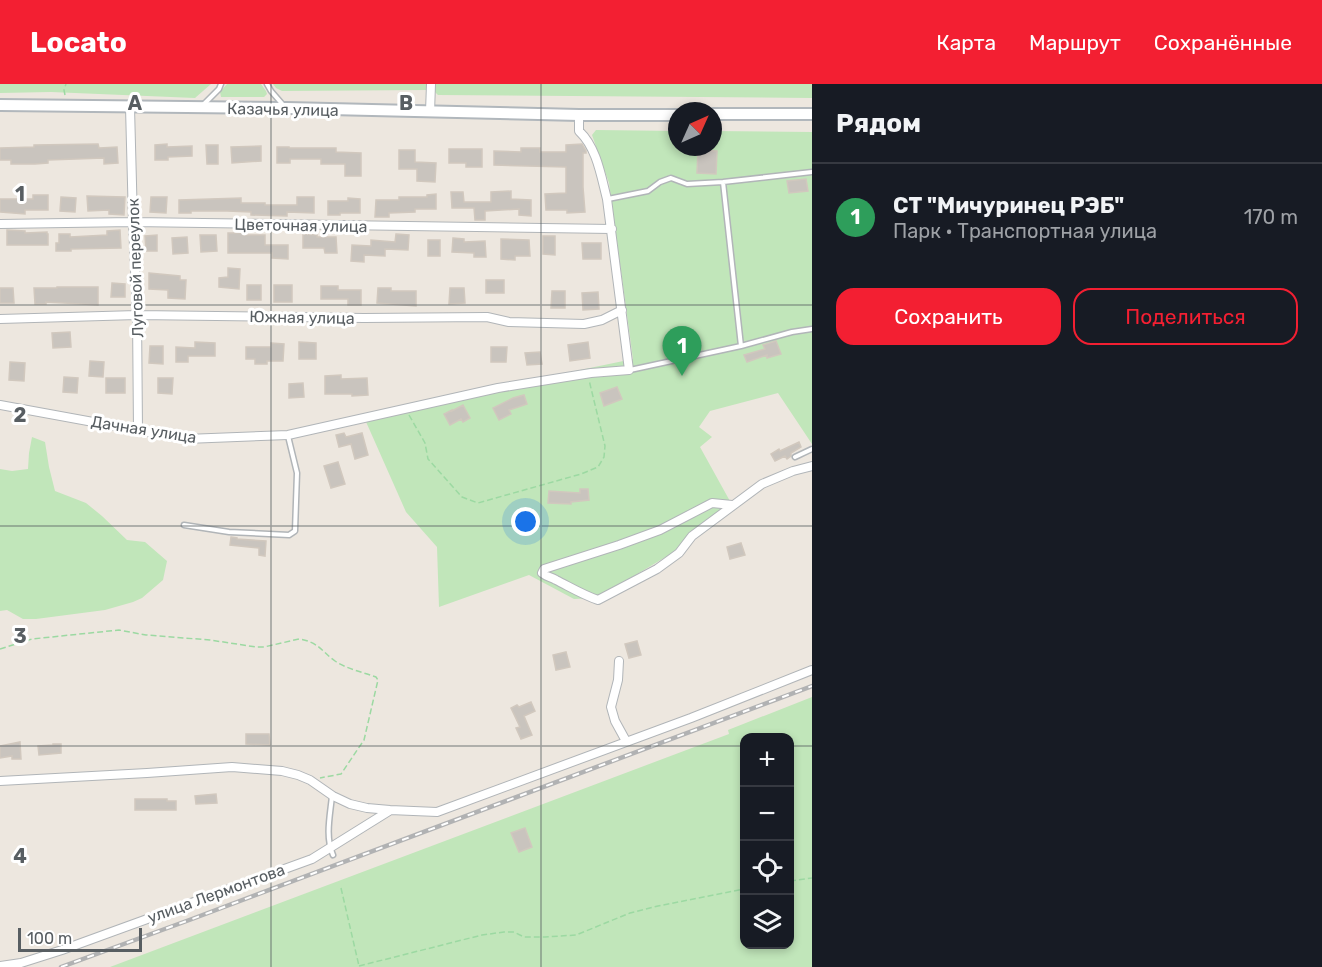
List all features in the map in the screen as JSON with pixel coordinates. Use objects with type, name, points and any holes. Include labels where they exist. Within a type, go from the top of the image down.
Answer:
[{"type":"main road","name":"Казачья улица","points":[[0,105],[668,115]]},
{"type":"main road","points":[[722,114],[812,114]]},
{"type":"street","points":[[430,112],[431,84]]},
{"type":"street","name":"Луговой переулок","points":[[130,107],[137,315],[138,430]]},
{"type":"street","points":[[579,115],[579,131],[591,148],[608,199],[607,229],[622,310],[629,370]]},
{"type":"street","name":"Цветочная улица","points":[[0,224],[133,222],[607,229]]},
{"type":"street","name":"Южная улица","points":[[0,319],[137,315],[364,318],[487,316],[509,322],[584,324],[602,320],[622,310]]},
{"type":"street","name":"Дачная улица","points":[[0,405],[186,439],[288,435],[498,388],[629,370]]},
{"type":"street","points":[[732,505],[712,503],[660,530],[544,569],[542,573],[581,594],[598,600],[657,569],[679,553],[692,536],[762,484],[812,466]]},
{"type":"street","points":[[619,662],[618,680],[611,706],[615,720],[626,741]]},
{"type":"street","points":[[0,781],[232,767],[282,771],[298,775],[350,804],[367,808],[437,812],[691,718],[812,670]]},
{"type":"street","name":"улица Лермонтова","points":[[0,966],[21,963],[62,950],[312,859],[331,851],[390,810]]},
{"type":"lane","points":[[201,107],[222,84]]},
{"type":"lane","points":[[267,84],[271,92],[287,108]]},
{"type":"lane","points":[[608,199],[648,191],[660,182],[672,178],[687,184],[812,172]]},
{"type":"lane","points":[[723,182],[741,346]]},
{"type":"lane","points":[[629,370],[812,329]]},
{"type":"lane","points":[[184,525],[289,535],[295,531],[297,473],[288,435]]},
{"type":"lane","points":[[795,457],[812,449]]},
{"type":"lane","points":[[331,851],[329,832],[333,795]]},
{"type":"path","points":[[63,106],[66,84]]},
{"type":"path","points":[[405,409],[425,443],[428,459],[462,497],[478,502],[581,474],[598,466],[604,457],[605,446],[587,374]]},
{"type":"path","points":[[0,649],[32,639],[119,630],[256,647],[299,639],[305,640],[316,645],[334,661],[378,680],[364,740],[341,774],[310,780]]},
{"type":"path","points":[[794,880],[812,878]]},
{"type":"path","points":[[341,888],[359,967],[482,935],[504,932],[514,932],[524,937],[576,935],[630,913],[740,891]]},
{"type":"green space","points":[[0,84],[211,84],[195,98],[51,92],[0,93]]},
{"type":"green space","points":[[227,84],[261,84],[267,94],[264,97],[221,97],[220,92]]},
{"type":"green space","points":[[273,84],[427,84],[428,90],[282,91]]},
{"type":"green space","points":[[434,84],[812,84],[812,98],[438,95],[433,90]]},
{"type":"green space","points":[[596,130],[668,131],[668,156],[722,156],[722,131],[812,132],[812,444],[778,393],[710,411],[699,427],[712,437],[700,447],[731,503],[691,532],[674,552],[597,598],[574,599],[529,575],[439,607],[437,547],[406,512],[363,415],[633,359],[609,183],[592,135]]},
{"type":"green space","points":[[32,437],[45,442],[55,491],[86,503],[127,540],[145,542],[167,561],[163,580],[142,598],[105,610],[36,619],[23,619],[7,610],[0,611],[0,469],[12,471],[28,469]]},
{"type":"green space","points":[[812,697],[812,967],[110,967],[729,734],[728,730]]},
{"type":"building","points":[[98,144],[99,148],[117,147],[118,163],[104,164],[104,158],[48,160],[48,163],[35,164],[11,164],[11,160],[0,160],[0,148]]},
{"type":"building","points":[[167,144],[167,147],[192,146],[192,156],[155,160],[155,145]]},
{"type":"building","points":[[582,144],[586,151],[583,153],[585,212],[567,213],[567,210],[546,210],[545,194],[566,193],[566,167],[494,165],[494,151],[521,152],[521,148],[540,148],[540,152],[566,152],[566,145]]},
{"type":"building","points":[[206,145],[218,145],[218,164],[207,164]]},
{"type":"building","points":[[261,146],[261,161],[232,163],[231,147]]},
{"type":"building","points":[[277,147],[336,148],[336,152],[361,153],[361,176],[345,176],[345,164],[321,164],[321,159],[290,159],[290,163],[277,163]]},
{"type":"building","points":[[449,149],[482,149],[482,167],[466,167],[466,163],[449,163]]},
{"type":"building","points":[[399,150],[415,150],[415,162],[436,163],[435,182],[417,181],[417,169],[399,169]]},
{"type":"building","points":[[698,156],[717,156],[716,174],[697,173]]},
{"type":"building","points":[[806,179],[808,191],[789,193],[787,181]]},
{"type":"building","points":[[511,191],[511,199],[531,200],[531,216],[519,215],[519,209],[485,211],[485,220],[475,220],[474,208],[452,208],[451,192],[463,192],[464,202],[491,202],[491,192]]},
{"type":"building","points":[[436,194],[436,209],[415,209],[415,212],[389,213],[389,217],[375,217],[376,200],[399,200],[399,197],[427,197],[427,195]]},
{"type":"building","points":[[33,195],[48,195],[48,210],[25,210],[25,214],[0,212],[0,199],[33,199]]},
{"type":"building","points":[[87,196],[125,197],[124,215],[109,214],[109,210],[88,211]]},
{"type":"building","points":[[61,197],[76,198],[75,212],[60,211]]},
{"type":"building","points":[[151,197],[167,197],[166,213],[150,212]]},
{"type":"building","points":[[297,197],[314,197],[314,213],[287,212],[287,216],[251,215],[251,212],[227,211],[179,213],[179,200],[241,198],[241,203],[297,205]]},
{"type":"building","points":[[348,198],[360,199],[360,213],[328,215],[328,201],[348,201]]},
{"type":"building","points":[[7,230],[25,231],[25,233],[47,232],[48,245],[7,245]]},
{"type":"building","points":[[120,230],[121,248],[56,251],[59,234],[70,234],[70,237],[107,235],[107,231]]},
{"type":"building","points":[[228,233],[265,235],[265,245],[288,245],[288,259],[272,258],[272,253],[228,253]]},
{"type":"building","points":[[303,234],[336,237],[337,253],[325,253],[324,248],[303,248]]},
{"type":"building","points":[[396,234],[409,235],[408,250],[385,249],[385,256],[364,255],[364,262],[351,261],[352,245],[371,246],[371,240],[395,242]]},
{"type":"building","points":[[157,235],[157,251],[146,251],[145,236]]},
{"type":"building","points":[[200,235],[216,235],[217,251],[201,252]]},
{"type":"building","points":[[543,236],[555,236],[555,255],[543,254]]},
{"type":"building","points":[[187,237],[188,253],[173,254],[172,238]]},
{"type":"building","points":[[453,238],[464,239],[464,242],[485,241],[486,257],[474,257],[474,253],[452,252]]},
{"type":"building","points":[[501,239],[529,240],[530,256],[515,256],[515,260],[501,259]]},
{"type":"building","points":[[428,240],[440,240],[440,256],[428,256]]},
{"type":"building","points":[[582,243],[601,243],[601,259],[583,259]]},
{"type":"building","points":[[228,268],[240,269],[239,289],[219,287],[219,278],[228,277]]},
{"type":"building","points":[[149,273],[180,276],[180,280],[186,280],[185,299],[168,298],[168,290],[149,289]]},
{"type":"building","points":[[486,280],[504,280],[504,293],[486,293]]},
{"type":"building","points":[[112,283],[125,284],[125,297],[111,297]]},
{"type":"building","points":[[247,285],[261,285],[261,300],[247,300]]},
{"type":"building","points":[[274,285],[292,285],[292,302],[274,302]]},
{"type":"building","points":[[321,286],[338,286],[338,290],[361,290],[361,305],[348,305],[348,299],[321,299]]},
{"type":"building","points":[[98,287],[98,305],[46,302],[46,304],[35,304],[34,288]]},
{"type":"building","points":[[0,288],[13,288],[14,303],[0,303]]},
{"type":"building","points":[[378,288],[391,288],[391,291],[416,291],[416,306],[377,303]]},
{"type":"building","points":[[450,288],[464,288],[465,303],[449,304]]},
{"type":"building","points":[[552,291],[565,291],[565,308],[551,308]]},
{"type":"building","points":[[598,292],[599,309],[583,310],[582,293]]},
{"type":"building","points":[[70,332],[71,347],[53,348],[52,333]]},
{"type":"building","points":[[776,341],[781,354],[767,358],[767,355],[747,362],[744,355],[765,349],[763,345]]},
{"type":"building","points":[[195,342],[215,343],[215,356],[188,356],[188,362],[176,362],[176,347],[195,348]]},
{"type":"building","points":[[299,342],[316,343],[316,359],[299,359]]},
{"type":"building","points":[[588,342],[590,358],[570,361],[568,345]]},
{"type":"building","points":[[271,343],[284,344],[283,361],[255,364],[255,359],[246,359],[246,347],[271,347]]},
{"type":"building","points":[[150,346],[163,346],[163,364],[149,363]]},
{"type":"building","points":[[491,347],[507,347],[506,362],[491,362]]},
{"type":"building","points":[[540,352],[542,364],[527,365],[525,353]]},
{"type":"building","points":[[90,361],[104,362],[103,377],[89,376]]},
{"type":"building","points":[[10,362],[25,363],[24,381],[9,380]]},
{"type":"building","points":[[341,375],[341,379],[367,378],[368,395],[325,394],[325,376]]},
{"type":"building","points":[[64,377],[78,378],[77,393],[63,392]]},
{"type":"building","points":[[106,378],[125,378],[125,393],[106,393]]},
{"type":"building","points":[[158,378],[173,378],[172,394],[158,393]]},
{"type":"building","points":[[303,383],[304,397],[289,398],[289,384]]},
{"type":"building","points":[[617,387],[622,399],[604,406],[600,393]]},
{"type":"building","points":[[524,395],[527,404],[509,410],[511,414],[499,420],[493,408]]},
{"type":"building","points":[[463,405],[470,418],[463,422],[461,419],[450,425],[444,414]]},
{"type":"building","points":[[344,433],[346,437],[362,433],[368,455],[355,459],[351,444],[339,447],[336,435]]},
{"type":"building","points":[[799,442],[801,447],[791,453],[791,456],[775,461],[771,454]]},
{"type":"building","points":[[338,462],[345,484],[331,488],[324,466]]},
{"type":"building","points":[[580,489],[588,489],[589,500],[571,502],[571,504],[548,503],[549,491],[580,493]]},
{"type":"building","points":[[231,537],[266,541],[265,556],[259,555],[259,548],[230,545]]},
{"type":"building","points":[[741,543],[745,555],[730,559],[727,547]]},
{"type":"building","points":[[637,641],[641,655],[629,658],[625,644]]},
{"type":"building","points":[[566,652],[570,667],[556,670],[553,655]]},
{"type":"building","points":[[531,702],[535,711],[524,716],[532,735],[521,739],[516,728],[520,727],[511,708]]},
{"type":"building","points":[[246,734],[269,734],[270,745],[246,744]]},
{"type":"building","points":[[20,742],[21,759],[12,759],[12,756],[0,758],[0,746]]},
{"type":"building","points":[[61,744],[61,753],[39,755],[38,746]]},
{"type":"building","points":[[216,794],[217,803],[196,804],[195,796]]},
{"type":"building","points":[[135,799],[176,801],[176,810],[135,810]]},
{"type":"building","points":[[525,828],[532,847],[519,852],[511,833]]},
{"type":"railway","points":[[61,967],[812,686]]},
{"type":"place","name":"СТ \"Мичуринец РЭБ\"","points":[[682,376]]}]
